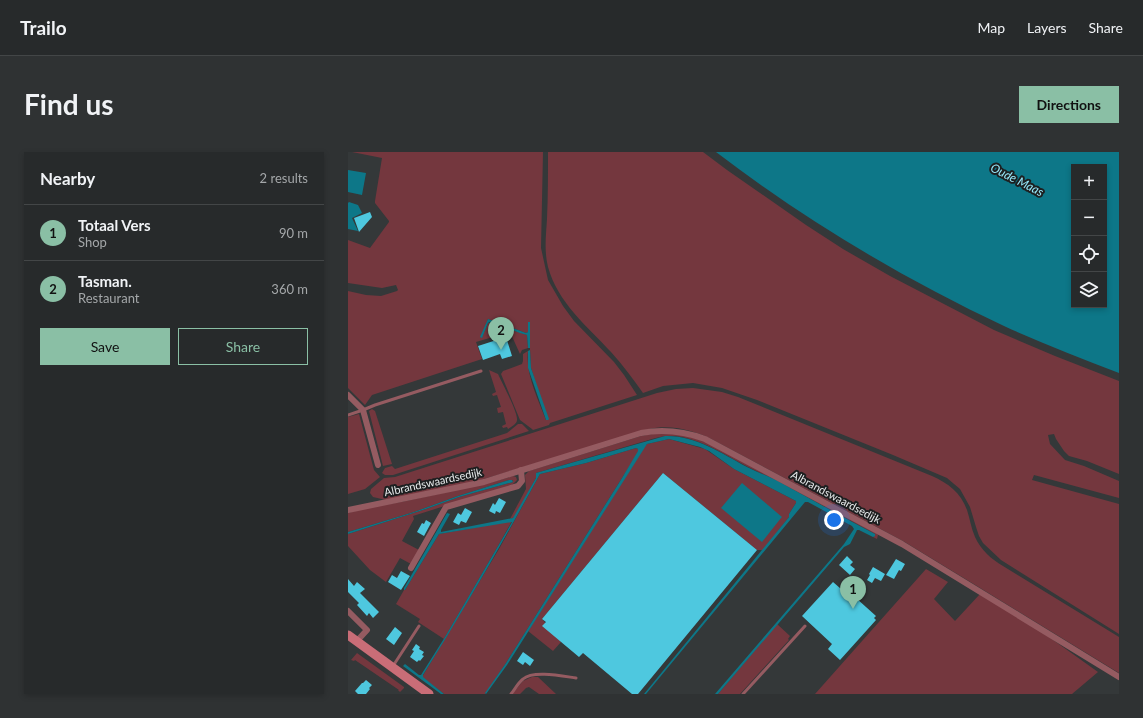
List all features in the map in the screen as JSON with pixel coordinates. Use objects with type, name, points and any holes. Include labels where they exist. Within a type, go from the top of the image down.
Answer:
[{"type":"street","points":[[348,395],[363,410],[378,465]]},
{"type":"street","name":"Albrandswaardsedijk","points":[[348,510],[474,485],[641,433],[672,430],[696,435],[902,544],[1119,677]]},
{"type":"street","points":[[411,568],[446,507],[518,486],[522,481],[521,470]]},
{"type":"street","points":[[348,611],[367,630],[356,642]]},
{"type":"street","points":[[348,636],[429,694]]},
{"type":"lane","points":[[348,415],[481,371]]},
{"type":"lane","points":[[392,668],[419,626]]},
{"type":"lane","points":[[743,694],[805,626]]},
{"type":"lane","points":[[511,694],[524,678],[538,674],[576,678]]},
{"type":"shaded area","points":[[352,152],[543,152],[541,248],[548,280],[563,306],[574,321],[614,362],[637,395],[550,423],[549,425],[533,430],[520,420],[501,374],[503,371],[522,364],[523,354],[528,351],[528,368],[530,377],[546,420],[548,420],[531,368],[530,322],[528,323],[528,332],[526,333],[488,319],[482,337],[488,323],[492,323],[527,335],[528,348],[522,350],[520,354],[510,332],[476,342],[482,359],[372,395],[365,405],[348,388],[348,291],[366,295],[381,296],[398,290],[396,285],[382,288],[348,283],[348,240],[370,248],[389,222],[375,203],[382,158]]},
{"type":"shaded area","points":[[548,152],[703,152],[806,225],[843,249],[890,276],[994,330],[1119,381],[1119,474],[1087,461],[1069,456],[1064,451],[1054,434],[1048,435],[1050,444],[1065,460],[1084,466],[1119,481],[1119,498],[1034,475],[1032,480],[1119,504],[1119,634],[1001,560],[983,543],[979,536],[970,507],[960,489],[947,478],[757,400],[722,388],[693,383],[663,386],[643,393],[628,372],[566,303],[553,280],[548,267],[546,249]]},
{"type":"shaded area","points":[[489,370],[498,374],[517,416],[516,423],[508,429],[507,427],[503,428],[502,426],[506,424],[503,412],[498,413],[497,408],[501,407],[497,395],[493,396],[492,394],[496,392]]},
{"type":"shaded area","points":[[693,388],[722,392],[738,397],[932,476],[943,482],[953,489],[961,498],[967,510],[975,537],[983,550],[990,557],[1119,637],[1119,673],[903,541],[717,442],[693,432],[667,427],[649,429],[477,481],[386,500],[373,497],[370,493],[371,489],[384,478],[395,477],[657,393],[676,389]]},
{"type":"shaded area","points":[[372,409],[375,411],[392,464],[383,466],[369,411]]},
{"type":"shaded area","points":[[359,414],[374,470],[380,477],[365,489],[348,494],[348,417]]},
{"type":"shaded area","points":[[518,424],[522,424],[529,431],[393,475],[385,475],[382,473],[385,468],[392,466],[395,469],[507,433]]},
{"type":"shaded area","points":[[658,433],[679,434],[704,441],[876,533],[878,535],[877,539],[873,537],[875,534],[716,450],[691,439],[674,436],[656,438],[536,473],[536,478],[515,517],[510,519],[526,489],[525,475],[529,471],[641,436]]},
{"type":"shaded area","points":[[669,439],[705,449],[734,469],[796,501],[789,514],[789,517],[763,550],[757,550],[663,473],[542,619],[561,642],[553,651],[528,631],[645,446],[647,444]]},
{"type":"shaded area","points":[[636,448],[639,451],[485,694],[444,694],[422,677],[499,549],[540,474],[586,463]]},
{"type":"shaded area","points":[[513,476],[516,477],[517,480],[511,486],[413,516],[414,519],[402,541],[419,550],[411,564],[400,558],[386,582],[370,570],[348,546],[348,534],[426,509],[459,497],[513,481],[509,480],[414,512],[348,532],[348,513],[489,483]]},
{"type":"shaded area","points":[[512,521],[444,639],[418,622],[420,619],[396,604],[439,534]]},
{"type":"shaded area","points":[[926,569],[948,582],[934,599],[955,621],[980,594],[1042,632],[1098,672],[1072,694],[815,694]]},
{"type":"shaded area","points":[[777,624],[790,636],[788,639],[789,640],[740,694],[718,694]]},
{"type":"shaded area","points":[[357,653],[404,688],[400,692],[355,660],[351,660]]},
{"type":"shaded area","points":[[532,677],[538,677],[556,694],[539,694],[529,687],[520,694],[512,694],[523,681]]},
{"type":"water","name":"Oude Maas","points":[[716,152],[1119,152],[1119,373],[1018,332],[966,308],[892,268],[784,201]]},
{"type":"water","points":[[348,170],[366,173],[362,195],[348,192]]},
{"type":"water","points":[[349,202],[358,205],[362,213],[352,218],[358,231],[348,229]]},
{"type":"water","points":[[488,319],[526,333],[528,332],[528,322],[530,322],[530,348],[528,348],[527,335],[490,322],[488,323],[482,338],[480,337]]},
{"type":"water","points":[[530,350],[531,368],[549,419],[548,420],[546,420],[528,368],[528,351]]},
{"type":"water","points":[[665,436],[687,438],[708,446],[747,467],[778,481],[875,534],[875,536],[873,537],[857,530],[850,544],[844,547],[718,694],[715,694],[844,544],[854,529],[852,526],[808,502],[805,502],[646,694],[644,694],[789,517],[789,514],[796,503],[796,501],[734,469],[709,451],[700,447],[669,439],[647,444],[507,665],[486,694],[485,693],[506,663],[622,478],[638,449],[636,448],[586,463],[540,474],[483,576],[423,675],[423,677],[444,694],[441,694],[403,666],[405,664],[421,675],[445,637],[512,522],[439,534],[404,590],[447,513],[450,514],[441,532],[513,518],[536,478],[536,473]]},
{"type":"water","points":[[509,480],[512,480],[513,482],[459,497],[426,509],[348,534],[348,532],[414,512]]},
{"type":"water","points":[[742,483],[782,517],[762,542],[721,508]]},
{"type":"building","points":[[370,212],[372,217],[359,232],[354,218]]},
{"type":"building","points":[[506,337],[512,356],[502,359],[500,354],[483,360],[478,346]]},
{"type":"building","points":[[663,473],[757,550],[638,694],[632,694],[583,653],[579,657],[542,626],[546,622],[542,619]]},
{"type":"building","points":[[499,498],[506,502],[500,513],[496,511],[495,514],[489,511],[493,503],[495,505]]},
{"type":"building","points":[[465,508],[472,512],[466,523],[461,521],[459,525],[453,522],[458,513],[461,515]]},
{"type":"building","points":[[426,520],[431,523],[424,536],[417,532],[422,523],[424,524]]},
{"type":"building","points":[[847,556],[853,562],[850,565],[855,569],[850,575],[839,565]]},
{"type":"building","points":[[896,559],[905,564],[901,571],[899,570],[894,579],[886,575]]},
{"type":"building","points":[[873,567],[885,574],[881,581],[875,578],[872,583],[867,580]]},
{"type":"building","points":[[401,571],[410,576],[401,590],[388,582],[392,575],[397,578]]},
{"type":"building","points":[[348,579],[354,586],[357,582],[365,589],[360,593],[379,612],[373,618],[369,613],[367,616],[357,605],[359,603],[348,592]]},
{"type":"building","points":[[833,582],[848,595],[853,590],[859,595],[856,598],[876,616],[874,618],[876,620],[840,660],[828,649],[832,644],[802,616]]},
{"type":"building","points":[[395,627],[402,633],[394,645],[386,639]]},
{"type":"building","points":[[416,644],[420,647],[419,649],[424,652],[422,655],[424,656],[417,662],[410,657]]},
{"type":"building","points":[[523,652],[534,660],[530,666],[525,662],[523,665],[517,661]]},
{"type":"building","points":[[366,680],[372,685],[369,688],[370,689],[366,694],[358,694],[355,691]]},
{"type":"place","name":"Tasman.","points":[[501,350]]},
{"type":"place","name":"Totaal Vers","points":[[853,609]]}]
